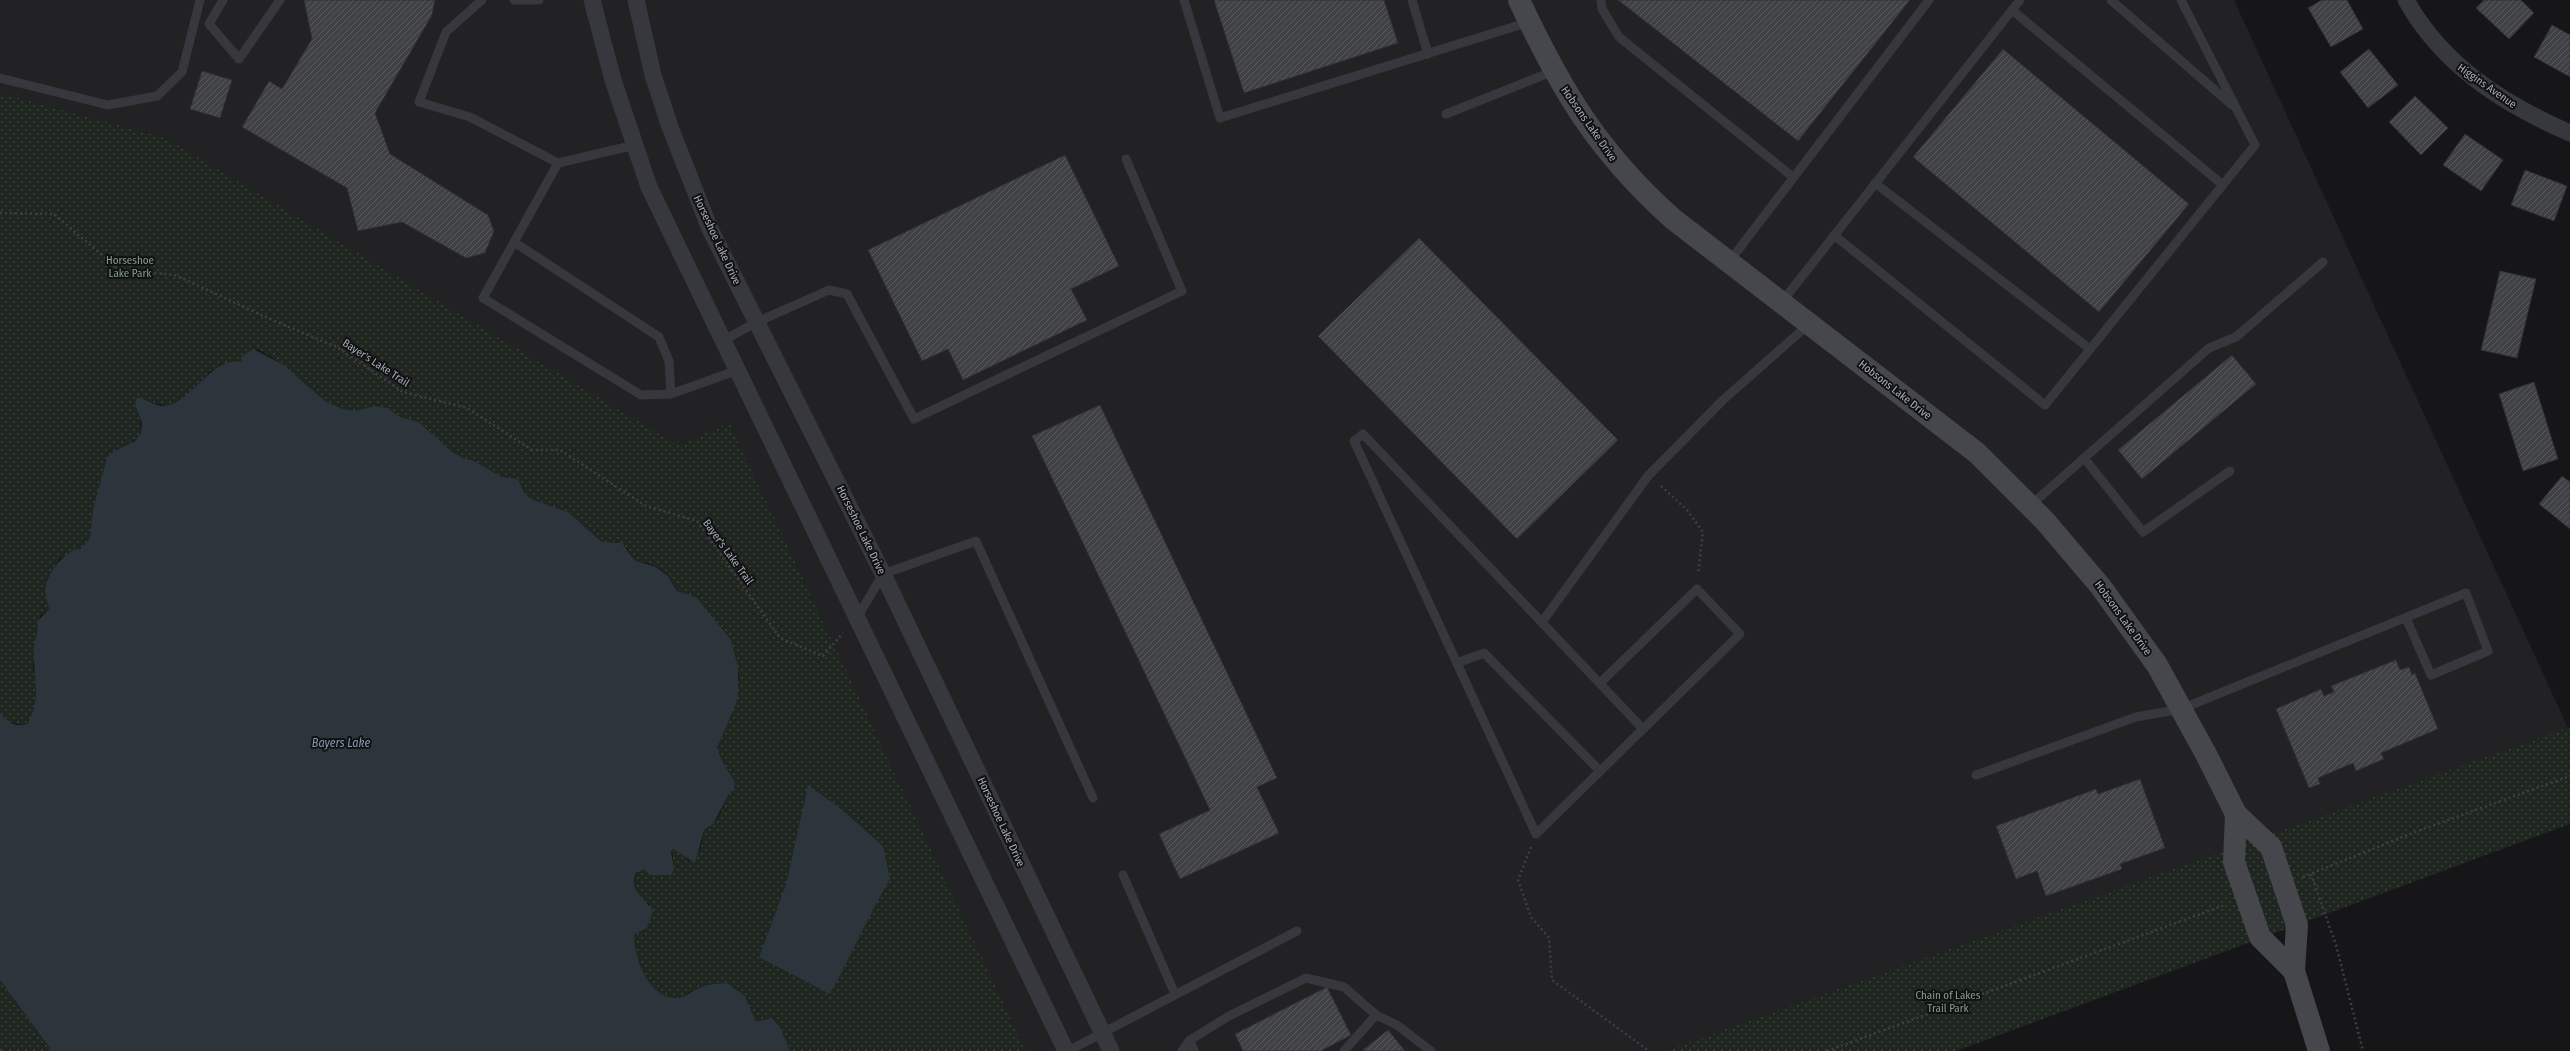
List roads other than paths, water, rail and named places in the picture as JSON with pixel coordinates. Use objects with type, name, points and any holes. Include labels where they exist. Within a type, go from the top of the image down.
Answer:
[{"type":"street","points":[[592,0],[612,80],[649,187],[697,290],[724,340],[856,618],[1067,1051]]},
{"type":"street","name":"Horseshoe Lake Drive","points":[[636,0],[653,75],[688,179],[713,236],[883,574],[1111,1051]]},
{"type":"street","name":"Hobsons Lake Drive","points":[[1519,0],[1571,102],[1604,148],[1639,188],[1673,219],[1977,453],[2031,505],[2101,587],[2157,665],[2236,814],[2271,847],[2297,925],[2294,971],[2319,1051]]},
{"type":"street","name":"Higgins Avenue","points":[[2406,0],[2428,35],[2460,69],[2536,118],[2570,133]]},
{"type":"street","name":"Hobsons Lake Drive","points":[[2236,814],[2234,862],[2260,937],[2294,971]]},
{"type":"lane","points":[[0,78],[108,105],[157,96],[182,72],[200,0]]},
{"type":"lane","points":[[223,0],[209,24],[239,59],[280,0]]},
{"type":"lane","points":[[482,0],[446,32],[419,102],[470,117],[558,163],[635,145]]},
{"type":"lane","points":[[514,0],[539,0]]},
{"type":"lane","points":[[1184,0],[1220,118],[1529,22]]},
{"type":"lane","points":[[1412,0],[1428,54]]},
{"type":"lane","points":[[1601,0],[1602,9],[1619,37],[1793,177]]},
{"type":"lane","points":[[1729,262],[1929,0]]},
{"type":"lane","points":[[1781,303],[2020,0]]},
{"type":"lane","points":[[2111,0],[2236,108]]},
{"type":"lane","points":[[1834,235],[2045,405],[2255,145],[2181,0]]},
{"type":"lane","points":[[2012,10],[2223,185]]},
{"type":"lane","points":[[1446,114],[1554,71]]},
{"type":"lane","points":[[724,340],[757,322],[829,290],[847,294],[914,419],[1182,291],[1126,159]]},
{"type":"lane","points":[[558,163],[483,298],[641,394],[671,394],[738,370]]},
{"type":"lane","points":[[1875,183],[2090,349]]},
{"type":"lane","points":[[514,242],[659,337],[668,361],[671,394]]},
{"type":"lane","points":[[2031,505],[2209,348],[2236,336],[2323,262]]},
{"type":"lane","points":[[1542,622],[1648,476],[1723,400],[1809,324]]},
{"type":"lane","points":[[1600,683],[1696,589],[1740,634],[1536,834],[1354,441],[1362,434],[1643,729]]},
{"type":"lane","points":[[2084,458],[2143,532],[2230,471]]},
{"type":"lane","points":[[856,618],[883,574],[976,541],[1093,798]]},
{"type":"lane","points":[[1976,774],[2136,717],[2181,709],[2466,593],[2488,651],[2431,675],[2406,618]]},
{"type":"lane","points":[[1457,663],[1484,653],[1600,771]]},
{"type":"lane","points":[[1122,875],[1175,994]]},
{"type":"lane","points":[[1067,1051],[1297,931]]},
{"type":"lane","points":[[1182,1051],[1190,1040],[1229,1016],[1306,978],[1344,988],[1376,1016],[1397,1025],[1431,1051]]},
{"type":"lane","points":[[1344,1051],[1376,1016]]},
{"type":"lane","points":[[1190,1040],[1194,1051]]},
{"type":"water","name":"Bayers Lake","points":[[253,349],[284,365],[325,401],[342,409],[356,411],[375,406],[388,408],[400,417],[419,422],[452,452],[463,458],[474,461],[502,477],[518,479],[524,493],[531,499],[568,512],[602,542],[622,543],[634,560],[656,567],[668,576],[677,591],[696,597],[731,640],[738,667],[738,694],[736,704],[717,748],[723,763],[735,782],[734,790],[729,794],[713,824],[704,830],[695,863],[673,849],[671,852],[674,869],[671,875],[649,875],[645,869],[636,873],[634,885],[636,890],[653,911],[647,928],[634,935],[635,944],[640,965],[645,976],[658,992],[667,997],[680,998],[702,987],[712,984],[726,983],[745,996],[756,1022],[772,1018],[780,1027],[790,1051],[52,1051],[0,980],[0,712],[5,719],[15,725],[27,724],[32,716],[36,698],[34,651],[37,622],[49,609],[45,592],[46,584],[51,572],[59,561],[75,549],[79,550],[90,539],[93,509],[107,458],[114,451],[135,441],[141,433],[142,423],[135,404],[136,399],[140,397],[158,405],[169,405],[178,401],[222,365],[232,362],[242,362],[241,357]]},
{"type":"water","points":[[808,785],[840,808],[883,846],[890,879],[874,907],[830,994],[759,957],[786,885]]},
{"type":"park label","name":"Horseshoe Lake Park","points":[[130,266]]},
{"type":"park label","name":"Chain of Lakes Trail Park","points":[[1948,1001]]}]
